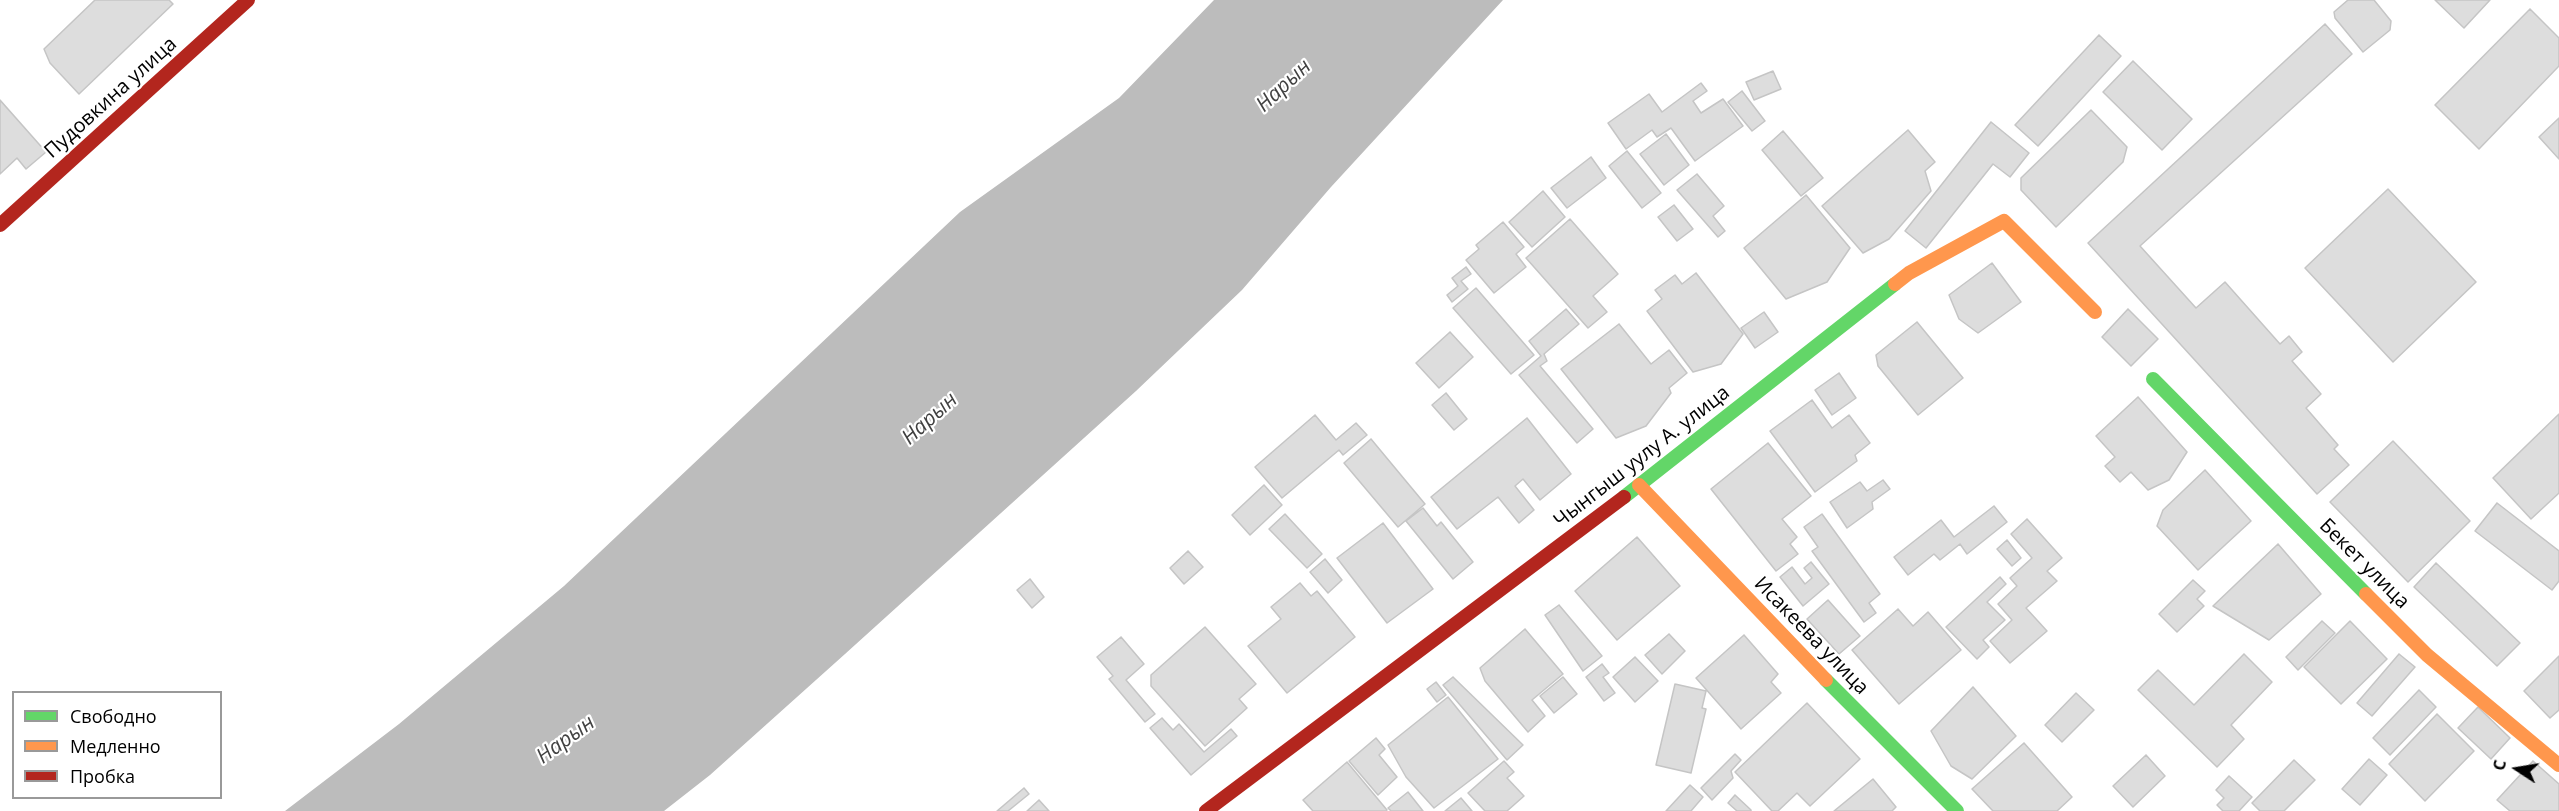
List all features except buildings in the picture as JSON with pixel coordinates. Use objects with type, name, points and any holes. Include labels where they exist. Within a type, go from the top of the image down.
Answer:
[{"type":"street","name":"Пудовкина улица","points":[[0,225],[248,0]]},
{"type":"street","name":"Чынгыш уулу А. улица","points":[[1206,811],[1640,485],[1909,273],[2004,221],[2095,312]]},
{"type":"street","name":"Бекет улица","points":[[2153,379],[2427,655],[2559,765]]},
{"type":"street","name":"Исакеева улица","points":[[1640,485],[1789,643],[1958,811]]},
{"type":"water","name":"Нарын","points":[[1214,0],[1503,0],[1331,187],[1242,290],[1136,391],[845,654],[710,775],[664,811],[285,811],[399,724],[564,586],[960,212],[1119,98]]},
{"type":"traffic: fast","points":[[1624,497],[1895,284]]},
{"type":"traffic: fast","points":[[2153,379],[2366,594]]},
{"type":"traffic: fast","points":[[1826,680],[1957,811]]},
{"type":"traffic: slow","points":[[1895,284],[1909,273],[2004,221],[2095,312]]},
{"type":"traffic: slow","points":[[1639,485],[1826,680]]},
{"type":"traffic: slow","points":[[2366,594],[2427,655],[2559,765]]},
{"type":"traffic: jam","points":[[0,225],[248,0]]},
{"type":"traffic: jam","points":[[1206,811],[1624,497]]}]
